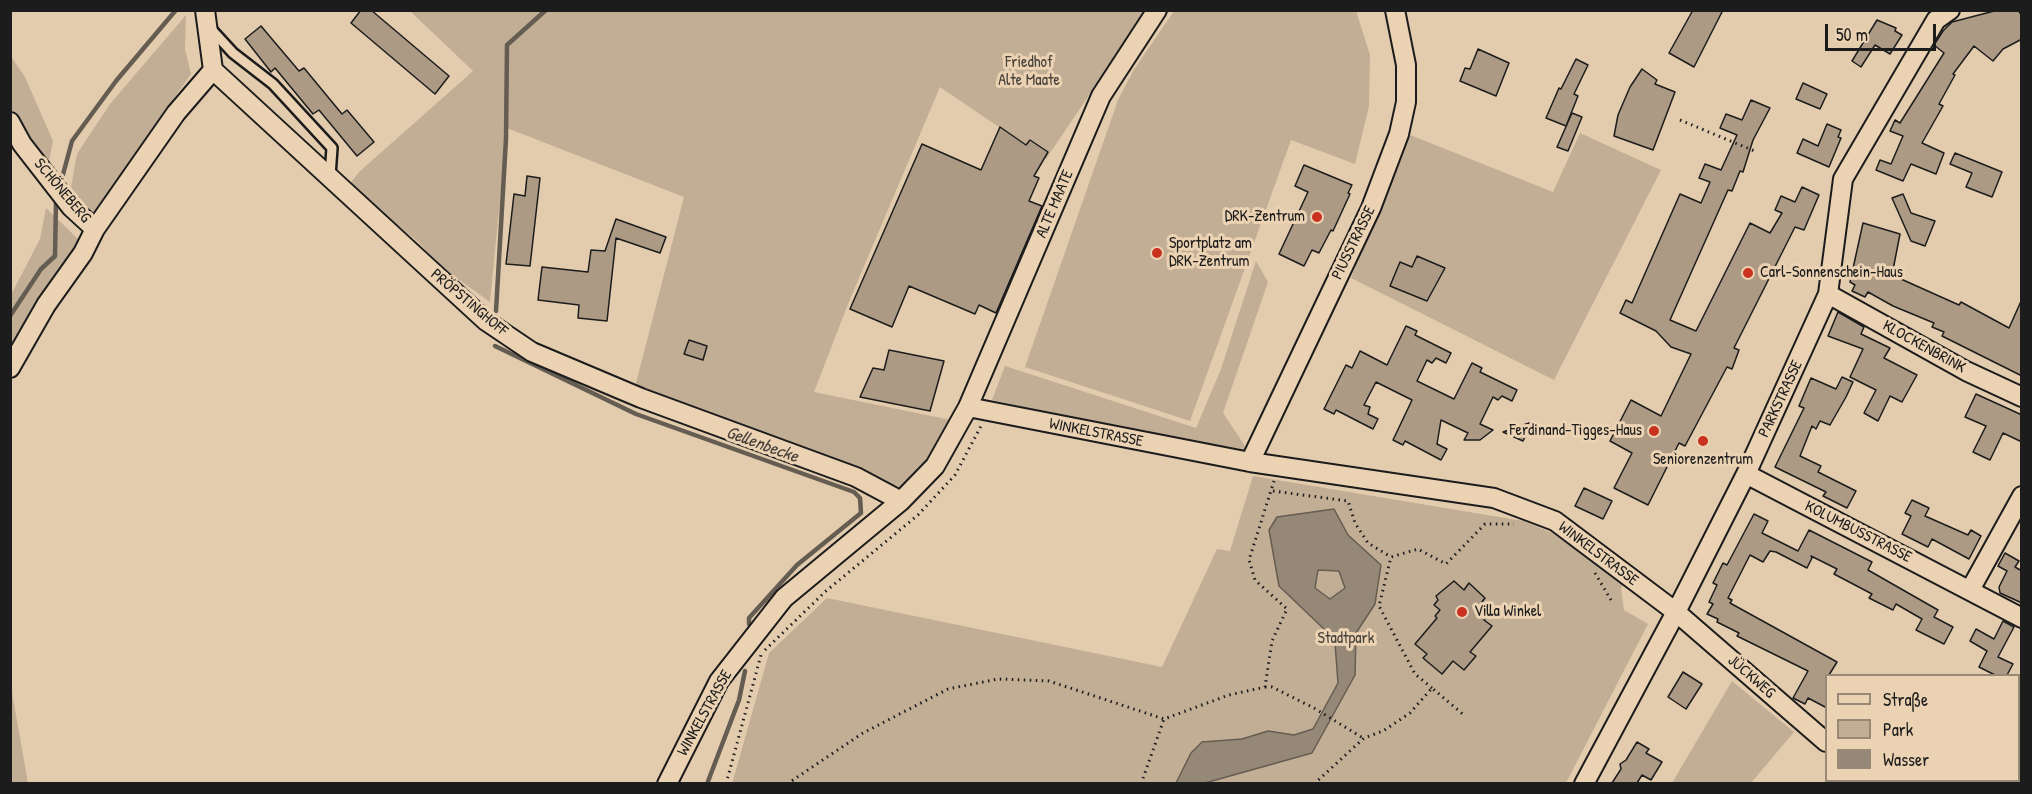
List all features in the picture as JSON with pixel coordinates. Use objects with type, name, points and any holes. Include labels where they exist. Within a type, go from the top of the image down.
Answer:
[{"type":"street","name":"ALTE MAATE","points":[[968,407],[1101,96],[1157,10]]},
{"type":"street","name":"PIUSSTRASSE","points":[[1250,462],[1371,208],[1399,134],[1406,102],[1406,65],[1395,10]]},
{"type":"street","name":"PARKSTRASSE","points":[[1584,783],[1676,612],[1746,474],[1828,294],[1843,179],[1936,20],[1948,11]]},
{"type":"street","points":[[10,368],[46,305],[83,253],[95,229],[176,113],[213,70],[206,18]]},
{"type":"street","name":"PRÖPSTINGHOFF","points":[[213,70],[486,321],[532,352],[640,398],[856,477],[901,501]]},
{"type":"street","name":"SCHÖNEBERG","points":[[10,122],[22,144],[71,207],[95,229]]},
{"type":"street","name":"KLOCKENBRINK","points":[[1828,294],[1966,371],[2022,397]]},
{"type":"street","name":"WINKELSTRASSE","points":[[667,783],[719,681],[784,598],[901,501],[935,466],[968,407],[988,413],[1250,462],[1276,464],[1504,501],[1555,521],[1676,612]]},
{"type":"street","name":"KOLUMBUSSTRASSE","points":[[1746,474],[2022,618]]},
{"type":"street","points":[[1970,590],[2022,495]]},
{"type":"street","name":"JÜCKWEG","points":[[1676,612],[1825,740]]},
{"type":"lane","points":[[206,18],[233,53],[273,84],[332,148],[330,178]]},
{"type":"path","points":[[1680,120],[1757,152]]},
{"type":"path","points":[[726,783],[761,655],[826,591],[918,515],[956,475],[988,413]]},
{"type":"path","points":[[1265,687],[1272,641],[1287,609],[1256,580],[1249,560],[1273,491],[1276,464]]},
{"type":"path","points":[[1273,491],[1348,501],[1355,523],[1368,543],[1391,557],[1418,549],[1446,564],[1485,524],[1515,524],[1523,527]]},
{"type":"path","points":[[1391,557],[1379,606],[1415,674],[1465,716]]},
{"type":"path","points":[[1593,569],[1611,600]]},
{"type":"path","points":[[787,783],[863,733],[948,689],[998,679],[1049,681],[1164,719],[1229,695],[1272,687],[1333,718],[1364,738]]},
{"type":"path","points":[[1314,783],[1364,738],[1383,732],[1410,713],[1432,688]]},
{"type":"path","points":[[1141,783],[1164,719]]},
{"type":"green space","name":"Friedhof Alte Maate","points":[[410,11],[1146,11],[1046,159],[940,87],[848,304],[814,392],[951,420],[927,467],[905,489],[635,387],[684,197],[507,128],[490,302],[444,269],[417,241],[349,185],[359,172],[473,71]]},
{"type":"green space","name":"Sportplatz am DRK-Zentrum","points":[[1174,11],[1356,11],[1370,55],[1369,106],[1355,164],[1291,140],[1190,421],[1025,367],[1118,100],[1133,71]]},
{"type":"green space","points":[[186,15],[185,49],[191,74],[133,156],[92,221],[69,198],[77,154],[110,104]]},
{"type":"green space","points":[[10,55],[25,77],[53,141],[47,171],[11,112]]},
{"type":"green space","points":[[1580,133],[1661,170],[1554,380],[1351,278],[1410,135],[1553,192]]},
{"type":"green space","points":[[46,208],[79,240],[41,304],[11,346],[11,295],[40,239]]},
{"type":"green space","points":[[1256,261],[1268,282],[1223,413],[1245,446],[1244,455],[992,400],[1005,366],[1196,428],[1221,369]]},
{"type":"green space","name":"Stadtpark","points":[[1253,476],[1523,521],[1550,532],[1625,582],[1621,588],[1624,610],[1648,624],[1566,783],[732,784],[769,653],[827,598],[1162,667],[1217,549],[1230,551]]},
{"type":"green space","points":[[1732,681],[1794,732],[1751,783],[1672,783]]},
{"type":"green space","points":[[11,687],[28,783],[11,783]]},
{"type":"water","points":[[1334,509],[1348,535],[1381,565],[1375,604],[1356,633],[1355,675],[1312,753],[1205,783],[1176,783],[1191,753],[1202,742],[1242,739],[1268,731],[1294,735],[1313,729],[1338,683],[1335,643],[1324,629],[1279,586],[1269,530],[1277,517]],"holes":[[[1318,570],[1339,571],[1345,588],[1330,599],[1315,588]]]},
{"type":"building","points":[[361,10],[371,10],[449,76],[435,94],[351,23]]},
{"type":"building","points":[[1693,10],[1723,10],[1694,67],[1669,53]]},
{"type":"building","points":[[1998,10],[2018,10],[2022,16],[2022,39],[2003,49],[1993,61],[1974,46],[1953,74],[1955,75],[1939,104],[1943,106],[1922,143],[1944,153],[1936,174],[1911,164],[1903,181],[1876,170],[1880,160],[1891,164],[1903,136],[1890,131],[1895,120],[1900,123],[1944,53],[1934,45],[1943,31],[1952,22]]},
{"type":"building","points":[[1877,20],[1896,28],[1895,31],[1902,35],[1890,54],[1875,45],[1861,67],[1852,61]]},
{"type":"building","points":[[261,26],[299,71],[304,68],[342,114],[347,110],[374,142],[357,156],[319,110],[313,114],[275,68],[271,72],[245,39]]},
{"type":"building","points":[[1478,49],[1509,63],[1496,96],[1460,81],[1465,68],[1470,69]]},
{"type":"building","points":[[1576,59],[1588,65],[1574,94],[1578,96],[1566,126],[1546,118],[1559,88],[1561,89]]},
{"type":"building","points":[[1642,69],[1657,80],[1655,84],[1675,92],[1653,150],[1614,136],[1618,115],[1630,87]]},
{"type":"building","points":[[1803,83],[1827,94],[1820,109],[1796,99]]},
{"type":"building","points":[[1751,100],[1770,108],[1753,140],[1743,172],[1740,171],[1732,191],[1728,190],[1670,320],[1696,331],[1750,223],[1770,233],[1782,213],[1775,210],[1781,196],[1795,202],[1802,187],[1819,195],[1804,230],[1795,227],[1734,348],[1739,350],[1732,369],[1727,367],[1685,446],[1679,443],[1648,505],[1614,488],[1632,453],[1610,441],[1631,400],[1661,416],[1691,354],[1671,347],[1656,331],[1620,313],[1626,300],[1632,303],[1680,194],[1701,203],[1710,182],[1699,178],[1705,164],[1721,170],[1737,135],[1720,128],[1726,114],[1742,120]]},
{"type":"building","points":[[1572,113],[1582,117],[1568,151],[1557,147]]},
{"type":"building","points":[[1827,124],[1841,130],[1838,137],[1841,138],[1829,167],[1797,153],[1803,139],[1818,146]]},
{"type":"building","points":[[1000,127],[1026,145],[1030,140],[1048,152],[1034,176],[1039,178],[1029,201],[1042,206],[996,313],[979,305],[975,314],[909,286],[892,327],[850,309],[922,144],[981,170]]},
{"type":"building","points":[[1955,153],[2002,172],[1992,197],[1966,187],[1972,173],[1950,164]]},
{"type":"building","name":"DRK-Zentrum","points":[[1304,165],[1352,185],[1333,231],[1331,230],[1319,253],[1312,250],[1304,266],[1279,254],[1308,192],[1295,186]]},
{"type":"building","points":[[527,176],[540,178],[530,266],[506,264],[514,194],[525,196]]},
{"type":"building","points":[[1903,194],[1911,213],[1935,221],[1925,246],[1911,241],[1892,198]]},
{"type":"building","points":[[616,219],[666,237],[660,253],[616,238],[607,321],[578,318],[579,305],[538,300],[542,267],[588,272],[591,250],[605,251]]},
{"type":"building","points":[[1863,223],[1900,234],[1892,275],[1959,305],[1961,302],[2009,328],[2022,299],[2022,376],[1942,336],[1944,332],[1932,327],[1934,323],[1893,306],[1868,292],[1865,297],[1852,291],[1855,285],[1850,282]]},
{"type":"building","points":[[1417,256],[1445,268],[1427,301],[1390,286],[1400,262],[1412,267]]},
{"type":"building","points":[[1838,312],[1864,327],[1861,334],[1890,348],[1884,358],[1917,375],[1902,402],[1890,396],[1878,421],[1864,413],[1876,390],[1850,377],[1863,349],[1828,336]]},
{"type":"building","points":[[1406,326],[1417,331],[1415,335],[1451,353],[1446,363],[1436,358],[1432,363],[1427,360],[1417,381],[1454,399],[1472,363],[1482,368],[1480,372],[1517,390],[1512,401],[1502,396],[1498,400],[1493,397],[1480,424],[1493,430],[1480,440],[1464,440],[1468,433],[1441,420],[1437,444],[1447,449],[1441,460],[1405,441],[1403,445],[1393,440],[1412,400],[1376,382],[1364,405],[1370,407],[1368,414],[1378,419],[1373,429],[1336,410],[1334,414],[1324,409],[1346,365],[1352,368],[1360,351],[1387,365]]},
{"type":"building","points":[[689,340],[707,346],[703,360],[684,354]]},
{"type":"building","points":[[889,350],[944,361],[930,411],[860,397],[873,368],[884,370]]},
{"type":"building","points":[[1842,377],[1853,382],[1846,397],[1830,425],[1820,421],[1816,429],[1812,426],[1800,456],[1821,466],[1818,472],[1856,491],[1847,508],[1823,496],[1826,492],[1775,467],[1804,408],[1799,406],[1811,378],[1836,389]]},
{"type":"building","points":[[1976,394],[2022,415],[2022,442],[2003,433],[1990,460],[1973,452],[1986,426],[1965,417]]},
{"type":"building","points":[[1532,422],[1523,441],[1503,432]]},
{"type":"building","points":[[1584,488],[1612,501],[1603,519],[1575,506]]},
{"type":"building","points":[[1912,500],[1929,508],[1925,516],[1968,535],[1971,530],[1981,536],[1969,559],[1932,539],[1928,547],[1902,534],[1911,516],[1905,513]]},
{"type":"building","points":[[1754,514],[1768,521],[1762,533],[1798,551],[1809,530],[1872,562],[1868,570],[1938,610],[1934,617],[1953,627],[1944,644],[1916,630],[1922,619],[1896,604],[1893,610],[1869,598],[1872,594],[1834,574],[1837,569],[1811,556],[1807,568],[1776,552],[1770,551],[1763,562],[1750,555],[1728,598],[1732,600],[1730,603],[1837,662],[1830,674],[1825,674],[1825,707],[1808,698],[1805,704],[1793,698],[1808,671],[1737,636],[1739,633],[1707,614],[1713,604],[1709,602],[1717,585],[1713,583],[1723,563],[1727,565]]},
{"type":"building","points":[[2005,553],[2019,561],[2015,567],[2022,571],[2022,603],[2000,593],[1999,587],[2007,571],[1998,566]]},
{"type":"building","points":[[1454,581],[1464,590],[1469,583],[1485,598],[1482,602],[1486,606],[1483,610],[1489,614],[1484,620],[1492,626],[1470,652],[1476,656],[1464,670],[1453,661],[1442,674],[1423,658],[1427,654],[1415,644],[1437,618],[1435,616],[1440,610],[1434,605],[1438,600],[1436,596]]},
{"type":"building","points":[[2003,621],[2014,627],[1998,657],[2013,664],[2008,674],[1993,674],[1979,667],[1987,651],[1970,641],[1976,629],[1994,639]]},
{"type":"building","points":[[1683,672],[1702,684],[1686,709],[1668,697]]},
{"type":"building","points":[[1637,742],[1649,749],[1646,753],[1662,762],[1651,780],[1642,775],[1637,783],[1612,783],[1621,769],[1620,764],[1626,760]]},
{"type":"waterway","points":[[61,182],[72,141],[116,81],[176,10]]},
{"type":"waterway","name":"Gellenbecke","points":[[496,311],[506,139],[507,45],[546,10]]},
{"type":"waterway","points":[[10,316],[41,269],[55,256],[56,201]]},
{"type":"waterway","name":"Gellenbecke","points":[[495,346],[636,414],[854,492],[860,498],[861,513],[797,565],[749,618],[749,624]]},
{"type":"waterway","name":"Gellenbecke","points":[[707,784],[739,700],[745,671]]},
{"type":"place","name":"DRK-Zentrum","points":[[1317,217]]},
{"type":"place","name":"Sportplatz am DRK-Zentrum","points":[[1157,253]]},
{"type":"place","name":"Carl-Sonnenschein-Haus","points":[[1748,273]]},
{"type":"place","name":"Ferdinand-Tigges-Haus","points":[[1654,431]]},
{"type":"place","name":"Seniorenzentrum","points":[[1703,441]]},
{"type":"place","name":"Villa Winkel","points":[[1462,612]]}]
